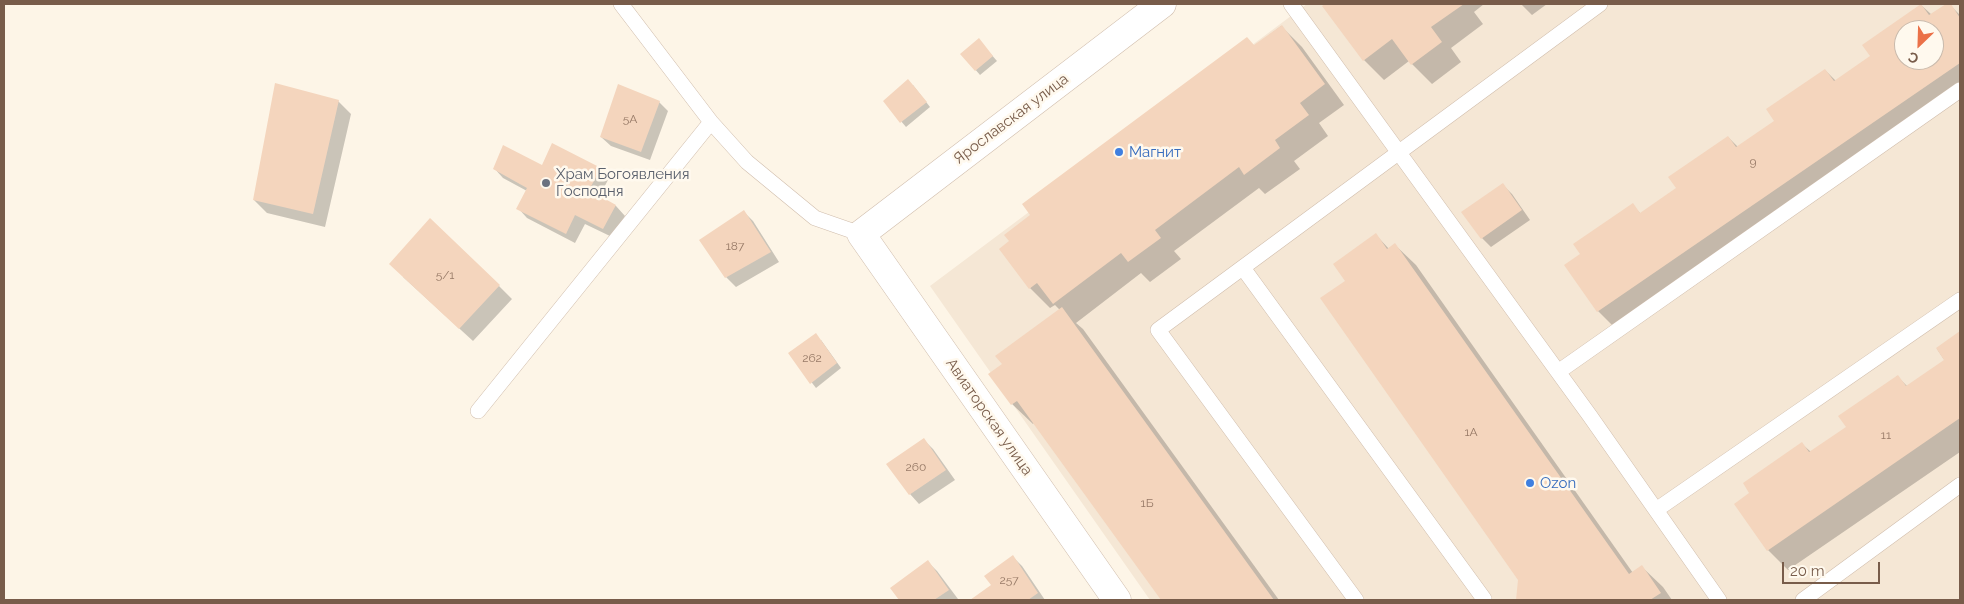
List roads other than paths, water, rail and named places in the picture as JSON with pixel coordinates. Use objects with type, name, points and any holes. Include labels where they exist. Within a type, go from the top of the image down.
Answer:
[{"type":"street","name":"Ярославская улица","points":[[861,234],[1162,4]]},
{"type":"street","name":"Авиаторская улица","points":[[861,234],[1117,600]]},
{"type":"lane","points":[[621,4],[711,122],[747,162],[815,218],[861,234]]},
{"type":"lane","points":[[1291,4],[1558,372],[1719,600]]},
{"type":"lane","points":[[1356,600],[1158,330],[1600,4]]},
{"type":"lane","points":[[1558,372],[1960,90]]},
{"type":"lane","points":[[478,411],[711,122]]},
{"type":"lane","points":[[1243,268],[1484,599],[1482,600]]},
{"type":"lane","points":[[1656,510],[1960,300]]},
{"type":"lane","points":[[1803,600],[1960,485]]},
{"type":"place","name":"Магнит","points":[[1119,152]]},
{"type":"place","name":"Храм Богоявления Господня","points":[[546,183]]},
{"type":"place","name":"Ozon","points":[[1530,483]]}]
